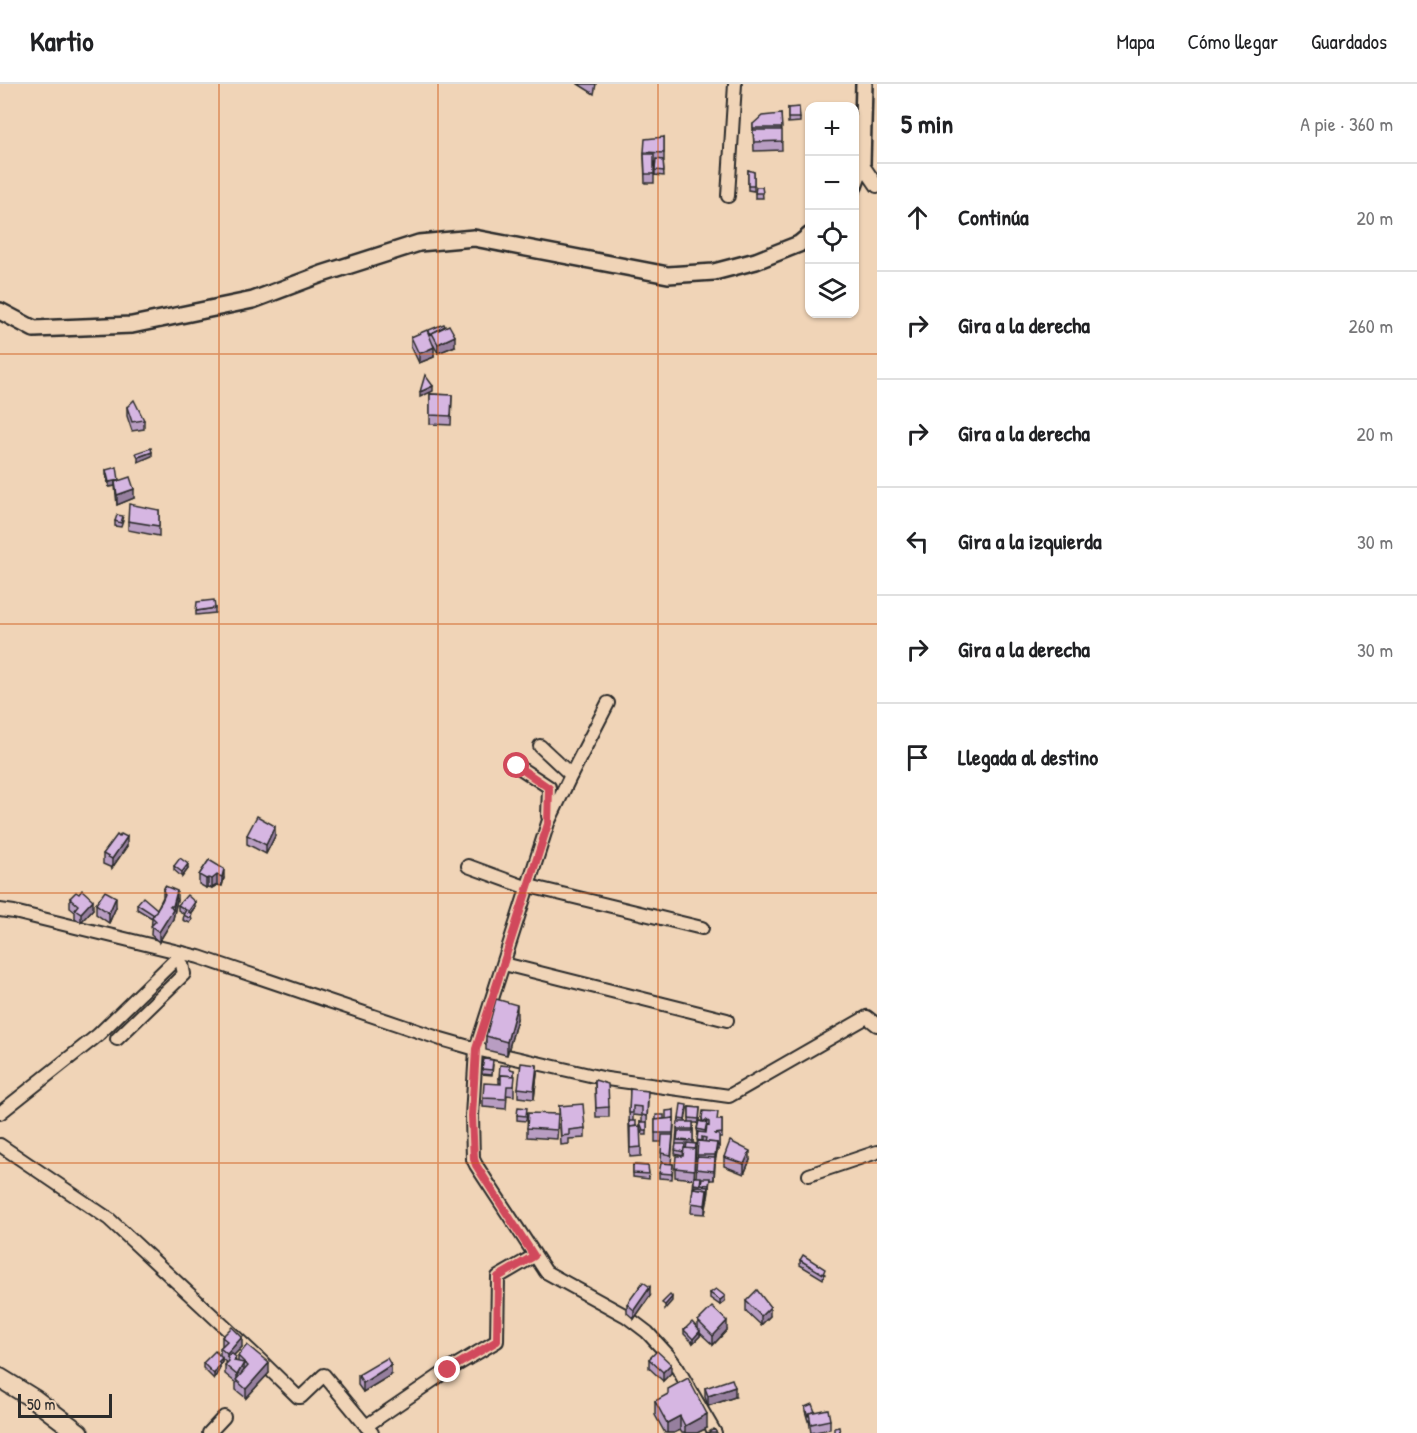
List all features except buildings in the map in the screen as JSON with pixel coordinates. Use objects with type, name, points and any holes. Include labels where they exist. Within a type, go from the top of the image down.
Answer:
[{"type":"main road","points":[[0,1378],[34,1399],[79,1433]]},
{"type":"street","points":[[728,196],[735,84]]},
{"type":"street","points":[[859,173],[862,164],[864,84]]},
{"type":"street","points":[[862,164],[877,186]]},
{"type":"street","points":[[0,311],[34,329],[132,325],[253,300],[322,274],[419,243],[474,238],[668,275],[714,272],[756,261],[805,240]]},
{"type":"street","points":[[608,703],[548,824],[476,1049],[472,1116],[474,1162],[546,1272],[626,1316],[651,1337],[678,1369],[715,1433]]},
{"type":"street","points":[[540,746],[571,775]]},
{"type":"street","points":[[517,766],[549,788],[548,824]]},
{"type":"street","points":[[468,866],[528,887],[702,928]]},
{"type":"street","points":[[0,910],[179,956],[221,964],[476,1049],[607,1079],[729,1096],[867,1017],[877,1025]]},
{"type":"street","points":[[117,1039],[184,974],[179,956]]},
{"type":"street","points":[[0,1113],[98,1035],[179,956]]},
{"type":"street","points":[[504,964],[727,1020]]},
{"type":"street","points":[[0,1145],[109,1220],[298,1396],[301,1397],[324,1375],[369,1430],[448,1370],[497,1341],[498,1277],[534,1256]]},
{"type":"street","points":[[809,1175],[877,1152]]},
{"type":"street","points":[[209,1433],[224,1417]]},
{"type":"route","points":[[448,1370],[497,1341],[498,1276],[534,1256],[476,1165],[472,1116],[476,1049],[548,824],[548,786],[517,766]]}]
